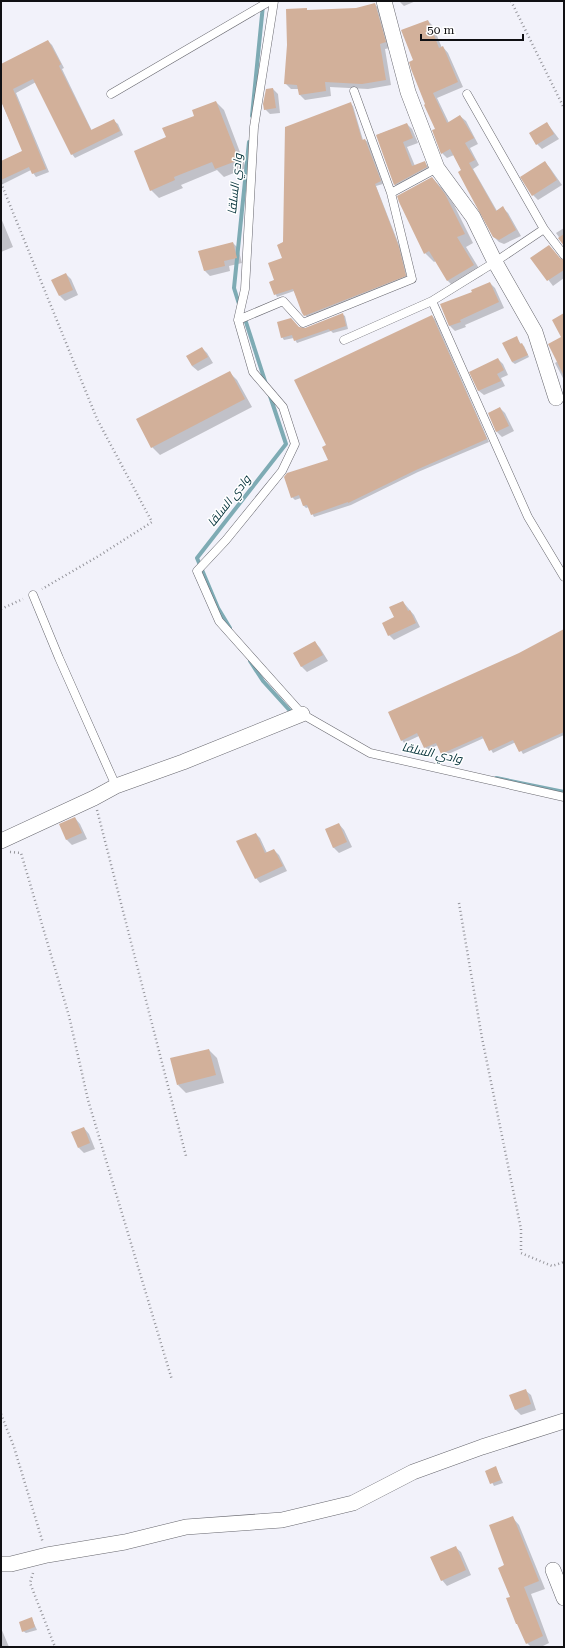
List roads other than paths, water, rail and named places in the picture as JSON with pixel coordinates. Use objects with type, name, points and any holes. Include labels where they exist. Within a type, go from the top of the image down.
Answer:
[{"type":"street","points":[[384,1],[408,92],[437,168],[473,217],[495,262],[535,332],[556,398]]},
{"type":"street","points":[[4,846],[116,786],[183,762],[302,714]]},
{"type":"street","points":[[1,1564],[11,1564],[47,1555],[125,1542],[186,1527],[282,1520],[353,1503],[413,1472],[482,1447],[564,1421]]},
{"type":"street","points":[[553,1570],[564,1598]]},
{"type":"lane","points":[[111,94],[270,1]]},
{"type":"lane","points":[[274,1],[254,127],[245,289],[238,320],[254,372],[283,407],[295,444],[282,471],[226,540],[197,571],[218,621],[302,714],[370,753],[564,797]]},
{"type":"lane","points":[[238,320],[283,301],[303,323],[412,279],[391,193],[354,91]]},
{"type":"lane","points":[[467,94],[544,229],[564,255]]},
{"type":"lane","points":[[391,193],[437,168]]},
{"type":"lane","points":[[344,340],[432,301],[495,262],[544,229]]},
{"type":"lane","points":[[432,301],[528,517],[564,577]]},
{"type":"lane","points":[[33,594],[59,658],[116,786]]},
{"type":"waterway","name":"وادي السلقا","points":[[252,116],[263,5]]},
{"type":"waterway","name":"وادي السلقا","points":[[239,304],[234,288],[249,142]]},
{"type":"waterway","name":"وادي السلقا","points":[[244,316],[266,384]]},
{"type":"waterway","name":"وادي السلقا","points":[[230,628],[218,608],[197,558],[286,444],[270,396]]},
{"type":"waterway","name":"وادي السلقا","points":[[250,661],[263,681],[292,713]]},
{"type":"waterway","name":"وادي السلقا","points":[[496,778],[564,792]]}]
